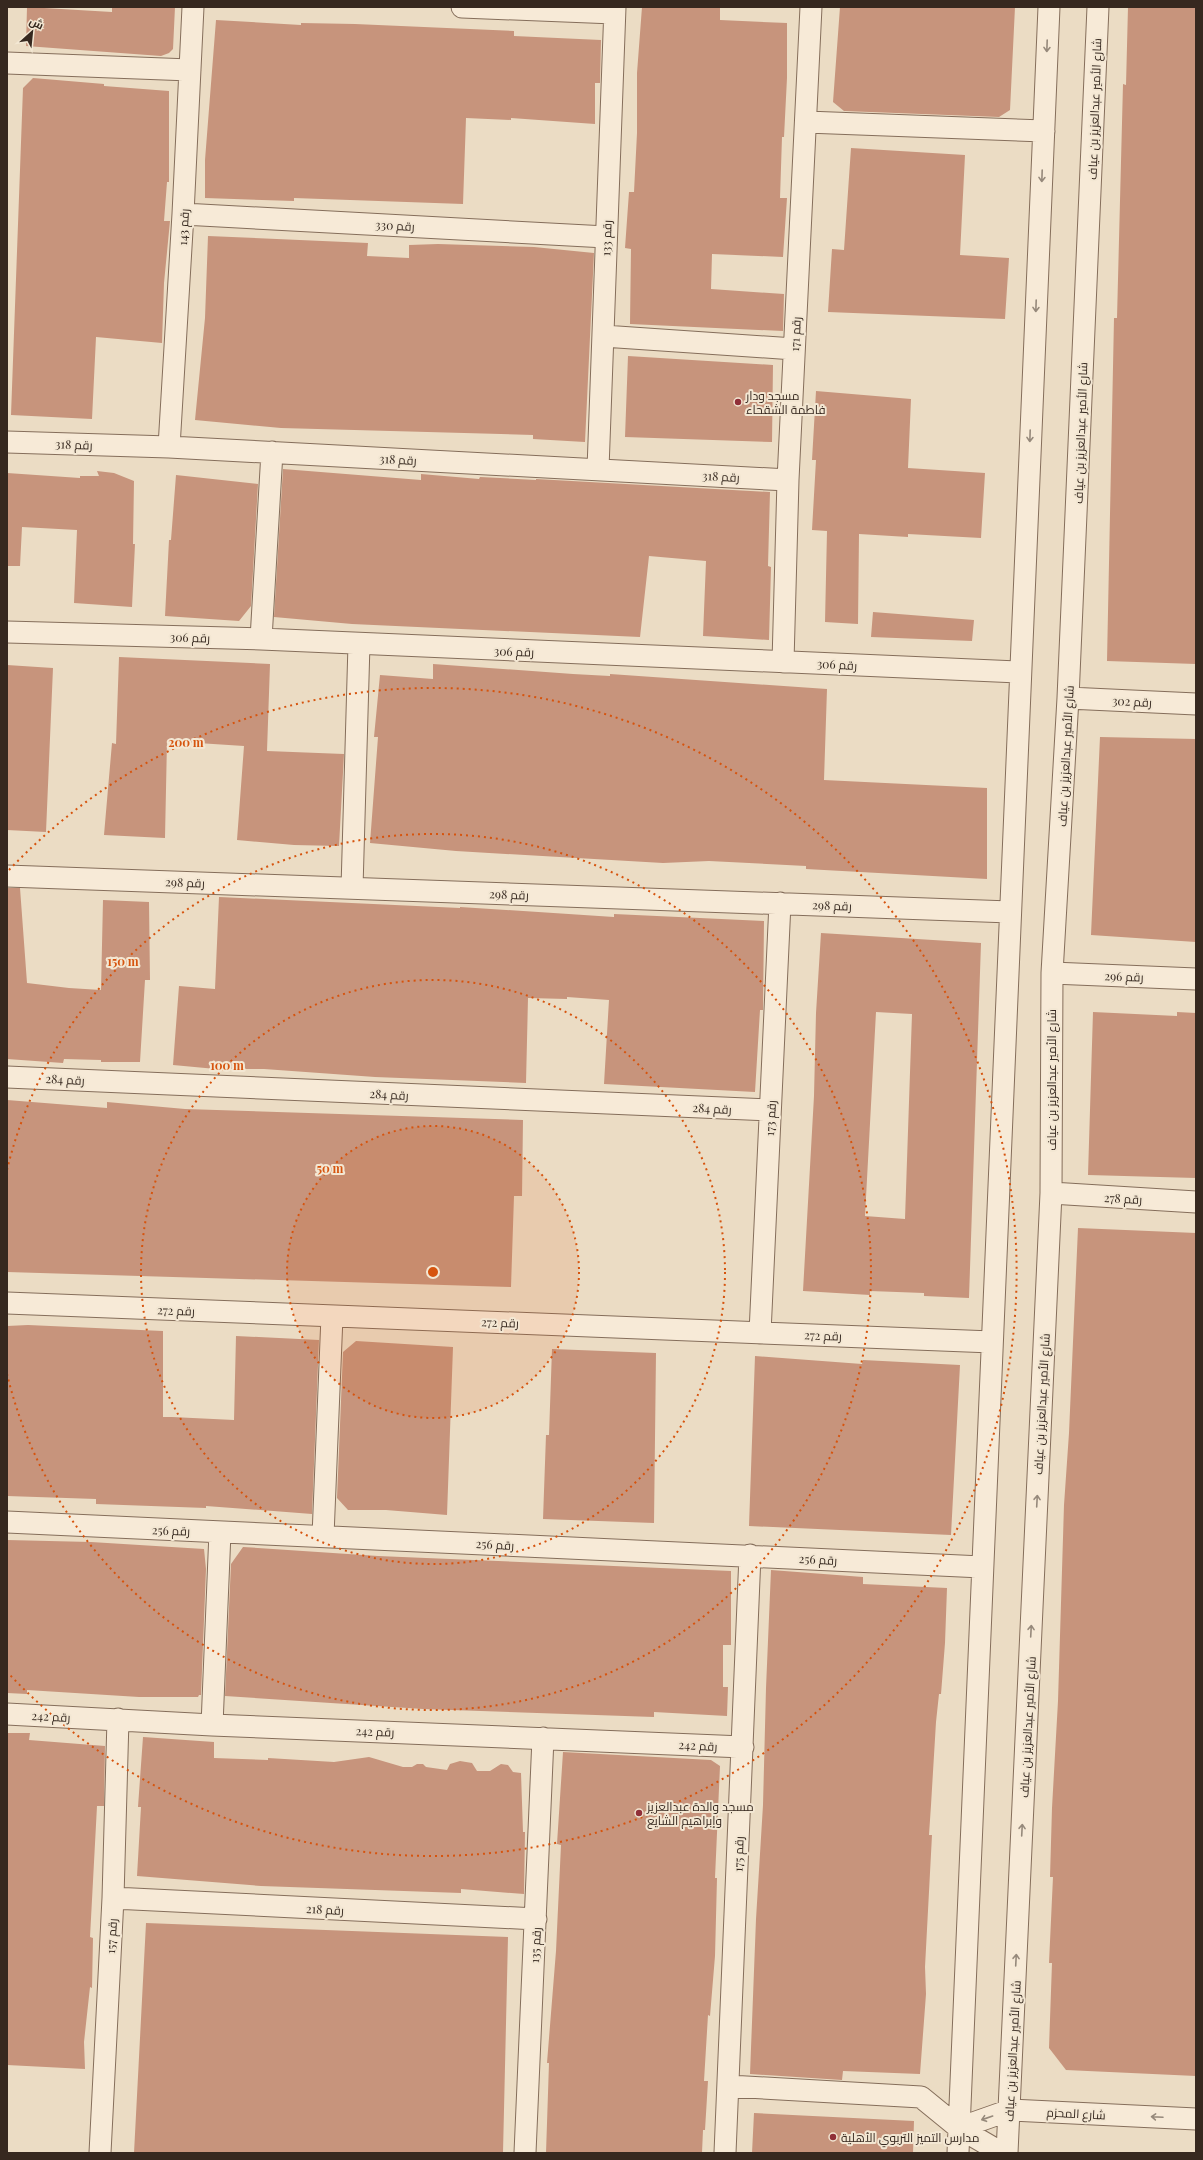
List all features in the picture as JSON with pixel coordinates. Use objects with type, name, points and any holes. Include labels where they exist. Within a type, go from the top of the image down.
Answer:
[{"type":"street","name":"رقم 143","points":[[169,447],[184,214],[193,7]]},
{"type":"street","points":[[462,7],[614,10]]},
{"type":"street","name":"رقم 171","points":[[783,662],[788,480],[811,7]]},
{"type":"street","points":[[958,2153],[1049,7]]},
{"type":"street","name":"شارع الأمير عبدالعزيز بن عياف","points":[[1007,2153],[1051,1193],[1052,974],[1068,698],[1098,7]]},
{"type":"street","name":"رقم 133","points":[[598,469],[614,10]]},
{"type":"street","points":[[7,63],[190,70]]},
{"type":"street","points":[[806,122],[1044,131]]},
{"type":"street","name":"رقم 330","points":[[184,214],[606,237]]},
{"type":"street","points":[[603,336],[794,349]]},
{"type":"street","name":"رقم 318","points":[[7,442],[272,452],[788,480]]},
{"type":"street","points":[[261,639],[272,452]]},
{"type":"street","name":"رقم 306","points":[[7,632],[261,639],[1020,672]]},
{"type":"street","points":[[352,888],[359,644]]},
{"type":"street","name":"رقم 302","points":[[1068,698],[1196,704]]},
{"type":"street","name":"رقم 298","points":[[7,876],[1010,912]]},
{"type":"street","name":"رقم 173","points":[[760,1333],[780,903]]},
{"type":"street","name":"رقم 296","points":[[1052,974],[1196,979]]},
{"type":"street","name":"رقم 284","points":[[7,1077],[770,1110]]},
{"type":"street","name":"رقم 278","points":[[1051,1193],[1196,1202]]},
{"type":"street","name":"رقم 272","points":[[7,1303],[992,1342]]},
{"type":"street","points":[[323,1536],[332,1316]]},
{"type":"street","name":"رقم 256","points":[[7,1522],[750,1555],[982,1567]]},
{"type":"street","points":[[212,1725],[220,1532]]},
{"type":"street","name":"رقم 175","points":[[725,2153],[750,1555]]},
{"type":"street","name":"رقم 242","points":[[7,1714],[212,1725],[743,1747]]},
{"type":"street","name":"رقم 157","points":[[100,2153],[113,1898],[118,1720]]},
{"type":"street","name":"رقم 135","points":[[525,2153],[543,1738]]},
{"type":"street","name":"رقم 218","points":[[113,1898],[536,1919]]},
{"type":"street","points":[[729,2086],[921,2097],[959,2128],[1002,2153]]},
{"type":"street","name":"شارع المحزم","points":[[959,2128],[1010,2110],[1196,2119]]},
{"type":"building","points":[[27,7],[112,12],[112,7],[175,7],[173,49],[169,53],[161,56],[26,46]]},
{"type":"building","points":[[642,7],[720,7],[720,20],[787,23],[787,78],[784,137],[782,137],[780,198],[787,198],[783,257],[712,254],[711,289],[784,294],[783,331],[630,324],[631,249],[625,248],[629,192],[634,192],[637,133],[637,73]]},
{"type":"building","points":[[840,7],[1015,7],[1010,110],[999,117],[844,111],[833,102]]},
{"type":"building","points":[[1128,7],[1196,7],[1196,664],[1107,661],[1114,318],[1117,318],[1123,84],[1126,85]]},
{"type":"building","points":[[216,20],[301,25],[301,23],[355,24],[514,31],[514,36],[601,40],[600,83],[595,83],[595,124],[511,118],[511,120],[466,118],[463,204],[294,198],[294,201],[205,198],[205,160]]},
{"type":"building","points":[[33,78],[104,84],[104,86],[169,91],[169,182],[167,182],[164,221],[170,221],[164,283],[162,343],[96,337],[92,419],[11,415],[23,88]]},
{"type":"building","points":[[851,148],[965,155],[960,255],[1009,258],[1005,319],[828,312],[832,249],[844,250]]},
{"type":"building","points":[[208,236],[368,243],[367,256],[409,258],[409,245],[438,244],[534,247],[594,253],[585,442],[533,439],[533,435],[281,428],[195,420],[205,318]]},
{"type":"building","points":[[628,356],[773,365],[772,442],[625,437]]},
{"type":"building","points":[[816,391],[911,399],[908,468],[985,473],[981,538],[908,534],[908,537],[859,534],[858,624],[825,622],[827,531],[812,530],[816,460],[812,460]]},
{"type":"building","points":[[283,469],[421,480],[421,474],[479,479],[480,477],[536,479],[770,492],[768,566],[771,567],[769,640],[703,636],[706,561],[649,556],[640,637],[352,624],[274,617]]},
{"type":"building","points":[[97,471],[114,473],[134,481],[133,544],[135,544],[132,607],[74,603],[77,530],[22,527],[20,566],[7,566],[7,473],[80,478],[80,476],[99,476]]},
{"type":"building","points":[[176,475],[258,484],[251,606],[239,621],[165,616],[169,540],[171,540]]},
{"type":"building","points":[[873,612],[974,620],[972,641],[871,637]]},
{"type":"building","points":[[119,657],[270,664],[267,751],[344,754],[339,846],[294,845],[237,840],[244,746],[167,741],[165,838],[104,835],[112,743],[116,744]]},
{"type":"building","points":[[433,664],[573,674],[610,676],[610,674],[827,689],[824,780],[987,788],[987,879],[806,869],[806,866],[709,861],[663,863],[456,851],[370,843],[378,737],[374,737],[380,675],[433,679]]},
{"type":"building","points":[[7,665],[53,668],[46,832],[7,830]]},
{"type":"building","points":[[1100,737],[1196,739],[1196,942],[1091,935]]},
{"type":"building","points":[[7,888],[20,888],[27,983],[69,988],[101,990],[103,900],[149,902],[150,980],[145,980],[140,1062],[101,1062],[101,1060],[64,1059],[63,1063],[7,1059]]},
{"type":"building","points":[[219,897],[460,907],[614,917],[614,914],[764,921],[763,1010],[760,1010],[755,1092],[604,1084],[609,1000],[567,997],[567,999],[528,998],[526,1083],[375,1077],[264,1069],[216,1069],[173,1065],[179,986],[215,989]]},
{"type":"building","points":[[821,933],[981,943],[969,1298],[924,1296],[924,1293],[870,1291],[870,1295],[803,1291],[814,1096],[816,1013]],"holes":[[[876,1012],[912,1014],[905,1219],[865,1216]]]},
{"type":"building","points":[[1093,1012],[1177,1016],[1177,1012],[1196,1013],[1196,1178],[1088,1175]]},
{"type":"building","points":[[7,1100],[107,1108],[107,1102],[185,1109],[523,1120],[522,1196],[514,1196],[511,1287],[7,1272]]},
{"type":"building","points":[[1078,1228],[1196,1233],[1196,2076],[1066,2070],[1049,2048],[1052,1963],[1049,1963],[1053,1877],[1050,1877],[1052,1808],[1058,1701],[1064,1505],[1069,1433]]},
{"type":"building","points":[[28,1325],[163,1331],[163,1417],[234,1420],[236,1336],[319,1340],[312,1514],[206,1506],[206,1508],[96,1504],[96,1499],[7,1496],[7,1326]]},
{"type":"building","points":[[356,1341],[453,1347],[447,1515],[386,1510],[348,1510],[337,1498],[343,1352]]},
{"type":"building","points":[[552,1349],[656,1353],[654,1523],[543,1519],[546,1435],[549,1435]]},
{"type":"building","points":[[755,1356],[862,1364],[863,1360],[960,1365],[951,1535],[749,1526]]},
{"type":"building","points":[[7,1540],[91,1542],[204,1549],[206,1569],[201,1695],[198,1697],[139,1697],[27,1690],[27,1694],[7,1693]]},
{"type":"building","points":[[243,1547],[378,1556],[731,1571],[731,1645],[723,1645],[723,1687],[728,1687],[727,1716],[654,1712],[654,1717],[423,1709],[225,1696],[231,1564]]},
{"type":"building","points":[[771,1570],[863,1577],[863,1584],[947,1588],[945,1643],[941,1694],[939,1694],[936,1722],[929,1835],[932,1835],[925,1967],[926,1994],[920,2074],[843,2071],[842,2080],[750,2074],[756,1919],[763,1805]]},
{"type":"building","points":[[7,1733],[30,1733],[29,1740],[105,1746],[104,1806],[97,1806],[90,1937],[93,1938],[92,1988],[90,1987],[84,2042],[85,2069],[7,2065]]},
{"type":"building","points":[[143,1737],[214,1742],[214,1758],[268,1760],[268,1758],[334,1762],[369,1757],[403,1767],[412,1767],[417,1764],[423,1764],[426,1767],[447,1770],[450,1764],[460,1761],[472,1763],[477,1771],[490,1771],[501,1764],[508,1765],[513,1772],[521,1773],[523,1832],[525,1832],[524,1894],[461,1889],[461,1893],[261,1886],[137,1876],[141,1807],[138,1807]]},
{"type":"building","points":[[563,1752],[711,1760],[720,1766],[715,1878],[717,1878],[715,1956],[710,2016],[708,2015],[704,2081],[708,2081],[702,2153],[546,2153],[549,2063],[547,2063],[556,1951],[561,1845],[557,1844]]},
{"type":"building","points":[[146,1923],[508,1937],[503,2153],[134,2153]]},
{"type":"building","name":"مدارس التميز التربوي الأهلية","points":[[754,2113],[914,2121],[913,2153],[752,2153]]},
{"type":"place","name":"مسجد ودار فاطمة الشقحاء","points":[[738,402]]},
{"type":"place","name":"مسجد والدة عبدالعزيز وإبراهيم الشايع","points":[[639,1813]]},
{"type":"place","name":"مدارس التميز التربوي الأهلية","points":[[833,2137]]}]
